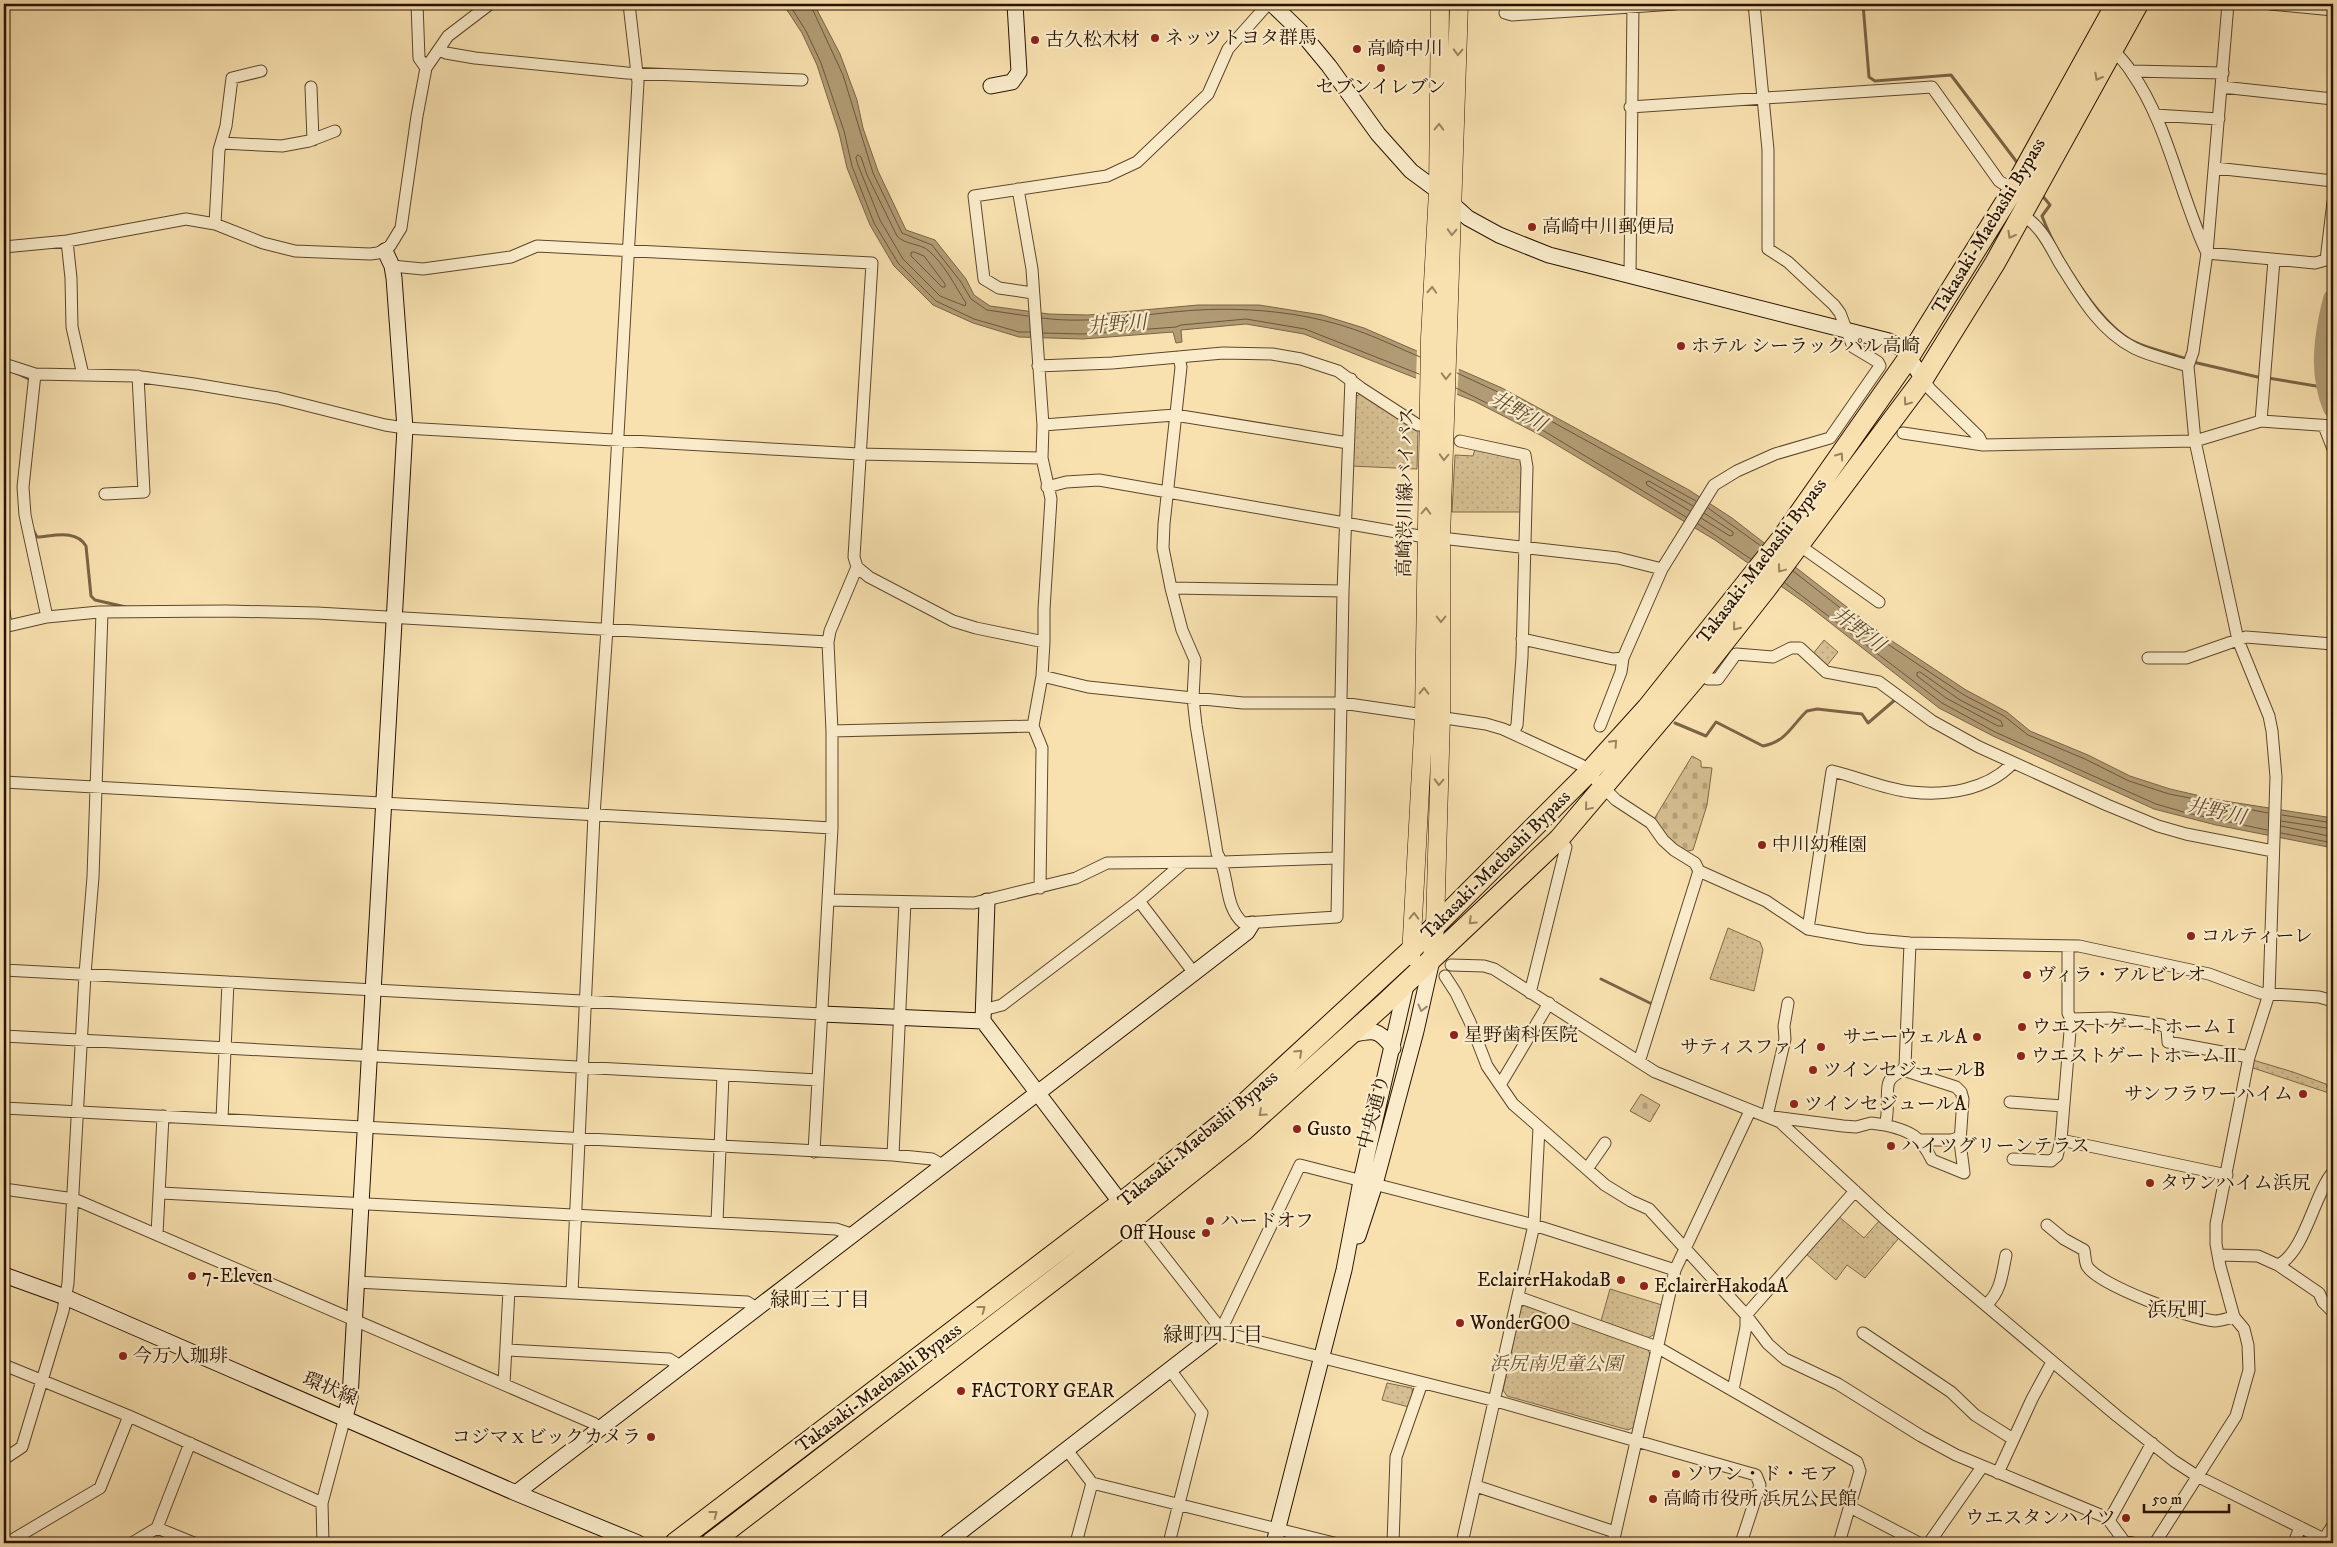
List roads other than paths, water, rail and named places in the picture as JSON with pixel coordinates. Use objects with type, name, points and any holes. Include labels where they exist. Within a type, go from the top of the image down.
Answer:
[{"type":"highway","name":"Takasaki-Maebashi Bypass","points":[[711,1543],[1128,1210],[1436,927],[1589,772],[1759,584],[1923,379],[1970,307],[2138,4]]},
{"type":"highway","name":"Takasaki-Maebashi Bypass","points":[[1792,544],[2013,190],[2109,8]]},
{"type":"highway","name":"Takasaki-Maebashi Bypass","points":[[675,1543],[1128,1210],[1243,1131],[1407,981],[1442,962],[1559,839],[1604,788],[1699,674],[1759,584]]},
{"type":"main road","name":"高崎渋川線バイパス","points":[[1438,405],[1430,338],[1438,191],[1440,4]]},
{"type":"main road","name":"高崎渋川線バイパス","points":[[1407,981],[1412,949],[1438,405],[1447,345],[1459,4]]},
{"type":"main road","name":"高崎渋川線バイパス","points":[[1433,538],[1441,717],[1436,927],[1442,962]]},
{"type":"main road","points":[[1436,890],[1444,898],[1463,899]]},
{"type":"street","points":[[417,4],[419,58],[426,68]]},
{"type":"street","points":[[4,247],[67,240],[186,219],[214,224],[263,243],[295,251],[370,254],[384,251],[396,239],[401,228],[416,116],[426,68],[448,36],[490,4]]},
{"type":"street","points":[[572,1293],[594,815],[607,629],[639,73],[628,4]]},
{"type":"street","points":[[991,86],[1012,82],[1019,72],[1015,4]]},
{"type":"street","points":[[1033,298],[999,288],[984,279],[974,196],[1107,176],[1138,162],[1208,94],[1228,49],[1273,4],[1300,31],[1329,66],[1397,157],[1411,171],[1476,223],[1529,248],[1549,255],[1889,341],[1909,357],[1930,389],[1979,437],[1983,445]]},
{"type":"street","points":[[1505,13],[1675,4]]},
{"type":"street","points":[[1600,726],[1621,672],[1623,658],[1662,569],[1712,489],[1737,471],[1768,457],[1830,438],[1860,399],[1880,366],[1878,362],[1853,347],[1840,313],[1834,305],[1788,262],[1768,249],[1768,158],[1754,4]]},
{"type":"street","points":[[2155,1543],[2236,1416],[2249,1370],[2248,1345],[2244,1329],[2234,1317],[2220,1266],[2216,1244],[2216,1224],[2249,1057],[2269,994],[2276,794],[2272,731],[2269,716],[2238,640],[2195,441],[2188,366],[2193,354],[2207,253],[2228,4]]},
{"type":"street","points":[[2270,4],[2333,10]]},
{"type":"street","points":[[1630,275],[1630,107],[1633,5]]},
{"type":"street","points":[[2113,49],[2131,71],[2155,115],[2198,234],[2207,253]]},
{"type":"street","points":[[439,50],[475,58],[639,73],[802,80]]},
{"type":"street","points":[[214,224],[221,143],[226,126],[232,78],[261,71]]},
{"type":"street","points":[[2131,71],[2223,73]]},
{"type":"street","points":[[311,87],[313,140]]},
{"type":"street","points":[[1630,107],[1932,87],[1999,181],[2013,190]]},
{"type":"street","points":[[2222,87],[2333,99]]},
{"type":"street","points":[[2155,115],[2219,119]]},
{"type":"street","points":[[221,143],[282,146],[313,140],[335,131]]},
{"type":"street","points":[[2215,168],[2333,181]]},
{"type":"street","points":[[1018,189],[1032,269],[1043,425],[1042,458],[1051,499],[1042,676],[1033,726],[1042,748],[1040,888]]},
{"type":"street","points":[[2207,253],[2315,263],[2326,260],[2333,202]]},
{"type":"street","points":[[2022,215],[2037,225],[2080,295],[2096,317],[2111,332],[2134,348],[2188,366]]},
{"type":"street","points":[[67,240],[71,278],[72,327],[83,375]]},
{"type":"street","points":[[392,266],[423,269],[511,257],[537,246],[872,263],[859,454],[854,557],[857,567],[869,577],[953,621],[976,628],[1044,642]]},
{"type":"street","points":[[323,1543],[322,1504],[350,1398],[405,428],[392,266],[384,251]]},
{"type":"street","points":[[2261,421],[2274,260]]},
{"type":"street","points":[[1038,360],[1180,357],[1223,352],[1272,354],[1301,359],[1338,371],[1418,425]]},
{"type":"street","points":[[1180,357],[1181,367],[1163,548],[1182,630],[1195,660],[1193,698],[1218,853],[1223,862],[1228,893],[1235,915],[1243,923],[1252,924],[1337,917],[1343,591],[1350,379]]},
{"type":"street","points":[[4,364],[35,374],[138,376],[278,398],[385,425],[405,428],[859,454],[1042,458]]},
{"type":"street","points":[[35,374],[23,487],[25,515],[47,618]]},
{"type":"street","points":[[105,494],[144,492],[138,376]]},
{"type":"street","points":[[1043,425],[1175,414],[1348,443]]},
{"type":"street","points":[[1903,433],[1983,445],[2195,441],[2261,421],[2330,426],[2333,449]]},
{"type":"street","points":[[1460,441],[1515,451],[1525,455],[1527,467],[1522,639],[1517,725],[1513,733]]},
{"type":"street","points":[[1047,487],[1066,482],[1099,480],[1433,538],[1618,558],[1662,569]]},
{"type":"street","points":[[1792,544],[1879,602]]},
{"type":"street","points":[[814,1152],[832,828],[832,731],[828,642],[830,631],[857,567]]},
{"type":"street","points":[[1171,588],[1343,591]]},
{"type":"street","points":[[4,611],[5,626],[47,618],[102,612],[226,611],[395,618],[828,642]]},
{"type":"street","points":[[4,1459],[22,1447],[43,1380],[65,1297],[74,1198],[85,974],[93,878],[102,612]]},
{"type":"street","points":[[2148,658],[2186,658],[2246,637],[2333,644]]},
{"type":"street","points":[[1522,639],[1613,659],[1623,658]]},
{"type":"street","points":[[1699,674],[1708,679],[1718,678],[1736,654],[1773,658],[1791,648],[1800,648],[1826,672],[1879,682],[1932,721],[2012,764],[2158,826],[2230,843],[2274,849]]},
{"type":"street","points":[[1042,676],[1088,687],[1243,703],[1342,703],[1486,724],[1513,733],[1578,763],[1616,800],[1644,817],[1674,850],[1695,863],[1699,871],[1766,901],[1808,929],[1910,943],[2092,948],[2185,968],[2269,994],[2319,997],[2333,1001]]},
{"type":"street","points":[[832,731],[1033,726]]},
{"type":"street","points":[[1808,929],[1832,771],[1910,792],[1938,792],[1957,790],[1989,782],[2002,775],[2012,764]]},
{"type":"street","points":[[4,782],[832,828]]},
{"type":"street","points":[[1530,992],[1566,847],[1559,839]]},
{"type":"street","points":[[829,900],[905,902],[987,901],[1076,878],[1107,862],[1183,863],[1338,858]]},
{"type":"street","points":[[4,970],[822,1014],[900,1017],[983,1015],[1002,1005],[1138,901],[1183,863]]},
{"type":"street","points":[[1639,1062],[1699,871]]},
{"type":"street","points":[[987,901],[983,1015],[1039,1093],[1221,1330],[1323,1358],[1496,1401],[1756,1475],[1760,1485],[1741,1543]]},
{"type":"street","points":[[1138,901],[1194,973]]},
{"type":"street","points":[[892,1155],[905,902]]},
{"type":"street","points":[[516,1493],[1039,1093],[1247,932],[1252,924]]},
{"type":"street","points":[[1904,1070],[1910,943]]},
{"type":"street","points":[[2013,1159],[2051,1161],[2058,1156],[2071,1019],[2068,1013],[2068,947]]},
{"type":"street","points":[[1442,962],[1484,966],[1494,969],[1662,1075],[1780,1122],[1854,1191],[2052,1362],[2152,1443],[2197,1476],[2328,1541],[2333,1525]]},
{"type":"street","name":"中央通り","points":[[1368,1182],[1416,1031],[1442,962]]},
{"type":"street","points":[[1445,976],[1466,1015],[1487,1066],[1513,1104],[1539,1128],[1553,1137],[1605,1185],[1631,1201],[1649,1209],[1746,1315],[1768,1344],[1785,1359],[1838,1384],[1921,1436],[1982,1467],[2110,1519],[2110,1522],[2127,1542]]},
{"type":"street","name":"中央通り","points":[[1276,1537],[1344,1270],[1365,1217],[1368,1182],[1407,981]]},
{"type":"street","points":[[222,1119],[228,982]]},
{"type":"street","points":[[1500,1085],[1549,1003]]},
{"type":"street","points":[[1767,1116],[1785,1039],[1784,1026],[1788,1003]]},
{"type":"street","points":[[2071,1019],[2110,1018],[2162,1025],[2167,1029],[2168,1042],[2249,1057]]},
{"type":"street","points":[[1350,1035],[1377,1031],[1384,1036],[1393,1048]]},
{"type":"street","points":[[4,1036],[818,1080]]},
{"type":"street","points":[[1767,1116],[1843,1126],[1871,1123],[1911,1132],[1926,1147],[1932,1160],[1964,1173],[1960,1136],[1963,1099],[1961,1092],[1956,1087],[1904,1070],[1896,1073],[1890,1080],[1889,1108],[1885,1125]]},
{"type":"street","points":[[717,1222],[723,1075]]},
{"type":"street","points":[[2010,1102],[2063,1106]]},
{"type":"street","points":[[4,1108],[579,1140],[892,1155],[932,1159],[944,1166]]},
{"type":"street","points":[[1476,1486],[1614,1538],[1675,1270],[1750,1111]]},
{"type":"street","points":[[157,1234],[163,1116]]},
{"type":"street","points":[[1462,1543],[1496,1401],[1534,1225],[1539,1128]]},
{"type":"street","points":[[1918,1140],[1952,1140],[1960,1136]]},
{"type":"street","points":[[2060,1140],[2227,1175]]},
{"type":"street","points":[[1587,1169],[1605,1143]]},
{"type":"street","points":[[946,1543],[1171,1371],[1221,1330],[1300,1165],[1534,1225],[1675,1270]]},
{"type":"street","points":[[2278,1265],[2288,1258],[2333,1172]]},
{"type":"street","points":[[4,1189],[74,1198],[593,1423],[601,1429]]},
{"type":"street","points":[[1733,1390],[1746,1327],[1746,1315],[1854,1191]]},
{"type":"street","points":[[160,1193],[836,1229],[854,1235]]},
{"type":"street","points":[[2047,1225],[2064,1239],[2084,1250],[2087,1266],[2097,1274],[2141,1299],[2174,1311],[2215,1321],[2234,1317]]},
{"type":"street","points":[[1986,1305],[1994,1299],[1998,1291],[2006,1255]]},
{"type":"street","points":[[2219,1255],[2258,1256],[2278,1265],[2319,1294],[2323,1302],[2333,1312]]},
{"type":"street","name":"環状線","points":[[4,1276],[65,1297],[345,1417],[516,1493],[638,1543]]},
{"type":"street","points":[[356,1282],[747,1302],[758,1309]]},
{"type":"street","points":[[504,1384],[509,1290]]},
{"type":"street","points":[[1518,1297],[1657,1346],[1857,1462],[1860,1471],[1839,1543]]},
{"type":"street","points":[[1863,1333],[1951,1392],[1976,1415],[2013,1439]]},
{"type":"street","points":[[506,1350],[670,1359],[682,1367]]},
{"type":"street","points":[[1998,1473],[2052,1362]]},
{"type":"street","points":[[4,1365],[190,1443],[322,1504]]},
{"type":"street","points":[[1169,1543],[1202,1413],[1171,1371]]},
{"type":"street","points":[[1394,1543],[1396,1457],[1422,1382]]},
{"type":"street","points":[[7,1543],[100,1488],[128,1416]]},
{"type":"street","points":[[132,1543],[157,1528],[190,1443]]},
{"type":"street","points":[[2110,1519],[2152,1443]]},
{"type":"street","points":[[1067,1450],[1092,1483],[1178,1504],[1276,1537],[1334,1543]]},
{"type":"street","points":[[1929,1543],[1982,1467]]},
{"type":"street","points":[[1076,1543],[1092,1483]]},
{"type":"street","points":[[1850,1507],[1919,1543]]},
{"type":"street","points":[[2294,1543],[2300,1527]]},
{"type":"street","points":[[157,1528],[194,1543]]},
{"type":"water","name":"井野川","points":[[783,4],[814,4],[840,54],[857,100],[863,128],[878,171],[906,230],[935,240],[966,279],[974,295],[990,306],[1049,314],[1088,315],[1198,305],[1259,305],[1322,315],[1364,328],[1502,388],[1689,490],[1732,518],[1883,635],[1966,690],[2007,712],[2030,731],[2088,755],[2130,776],[2170,789],[2218,800],[2333,818],[2333,848],[2216,825],[2154,809],[1993,736],[1939,708],[1805,603],[1715,540],[1542,436],[1474,401],[1304,334],[1246,324],[1181,330],[1182,342],[1176,343],[1173,332],[1083,339],[1019,337],[973,323],[933,305],[894,266],[870,225],[847,168],[839,133],[817,65],[802,33]]},
{"type":"waterway","points":[[1863,4],[1869,77],[1875,81],[1951,75],[2019,165]]},
{"type":"waterway","points":[[2041,194],[2050,205],[2042,216],[2048,231],[2078,284],[2103,316],[2129,339],[2149,348],[2187,359]]},
{"type":"waterway","points":[[2333,299],[2327,326],[2324,354],[2325,381],[2333,408]]},
{"type":"waterway","points":[[2193,362],[2262,378]]},
{"type":"waterway","points":[[16,373],[29,379]]},
{"type":"waterway","points":[[2268,378],[2328,388]]},
{"type":"waterway","points":[[32,528],[37,537],[71,535],[82,541],[86,546],[91,596],[95,600],[126,607]]},
{"type":"waterway","points":[[1675,723],[1706,736],[1716,722],[1763,746],[1783,737],[1807,711],[1817,709],[1862,714],[1868,723],[1896,699]]},
{"type":"waterway","points":[[1601,979],[1654,1005]]},
{"type":"place","name":"ネッツトヨタ群馬","points":[[1155,38]]},
{"type":"place","name":"古久松木材","points":[[1035,40]]},
{"type":"place","name":"高崎中川","points":[[1357,49]]},
{"type":"place","name":"セブンイレブン","points":[[1381,68]]},
{"type":"place","name":"高崎中川郵便局","points":[[1532,227]]},
{"type":"place","name":"ホテル シーラックパル高崎","points":[[1681,346]]},
{"type":"place","name":"中川幼稚園","points":[[1762,845]]},
{"type":"place","name":"コルティーレ","points":[[2191,936]]},
{"type":"place","name":"ヴィラ・アルビレオ","points":[[2027,975]]},
{"type":"place","name":"ウエストゲートホームⅠ","points":[[2022,1027]]},
{"type":"place","name":"星野歯科医院","points":[[1454,1035]]},
{"type":"place","name":"サニーウェルA","points":[[1977,1037]]},
{"type":"place","name":"サティスファイ","points":[[1821,1047]]},
{"type":"place","name":"ウエストゲートホームⅡ","points":[[2021,1056]]},
{"type":"place","name":"ツインセジュールB","points":[[1813,1070]]},
{"type":"place","name":"サンフラワーハイム","points":[[2303,1094]]},
{"type":"place","name":"ツインセジュールA","points":[[1794,1104]]},
{"type":"place","name":"Gusto","points":[[1297,1129]]},
{"type":"place","name":"ハイツグリーンテラス","points":[[1891,1146]]},
{"type":"place","name":"タウンハイム浜尻","points":[[2150,1183]]},
{"type":"place","name":"ハードオフ","points":[[1210,1221]]},
{"type":"place","name":"Off House","points":[[1206,1233]]},
{"type":"place","name":"7-Eleven","points":[[192,1276]]},
{"type":"place","name":"EclairerHakodaB","points":[[1621,1280]]},
{"type":"place","name":"EclairerHakodaA","points":[[1644,1286]]},
{"type":"place","name":"WonderGOO","points":[[1460,1323]]},
{"type":"place","name":"今万人珈琲","points":[[123,1356]]},
{"type":"place","name":"FACTORY GEAR","points":[[961,1391]]},
{"type":"place","name":"コジマｘビックカメラ","points":[[651,1437]]},
{"type":"place","name":"ソワン・ド・モア","points":[[1676,1474]]},
{"type":"place","name":"高崎市役所 浜尻公民館","points":[[1653,1499]]},
{"type":"place","name":"ウエスタンハイツ","points":[[2126,1518]]},
{"type":"district","name":"緑町三丁目","points":[[820,1300]]},
{"type":"district","name":"浜尻町","points":[[2177,1310]]},
{"type":"district","name":"緑町四丁目","points":[[1213,1335]]},
{"type":"park label","name":"浜尻南児童公園","points":[[1556,1364]]}]
